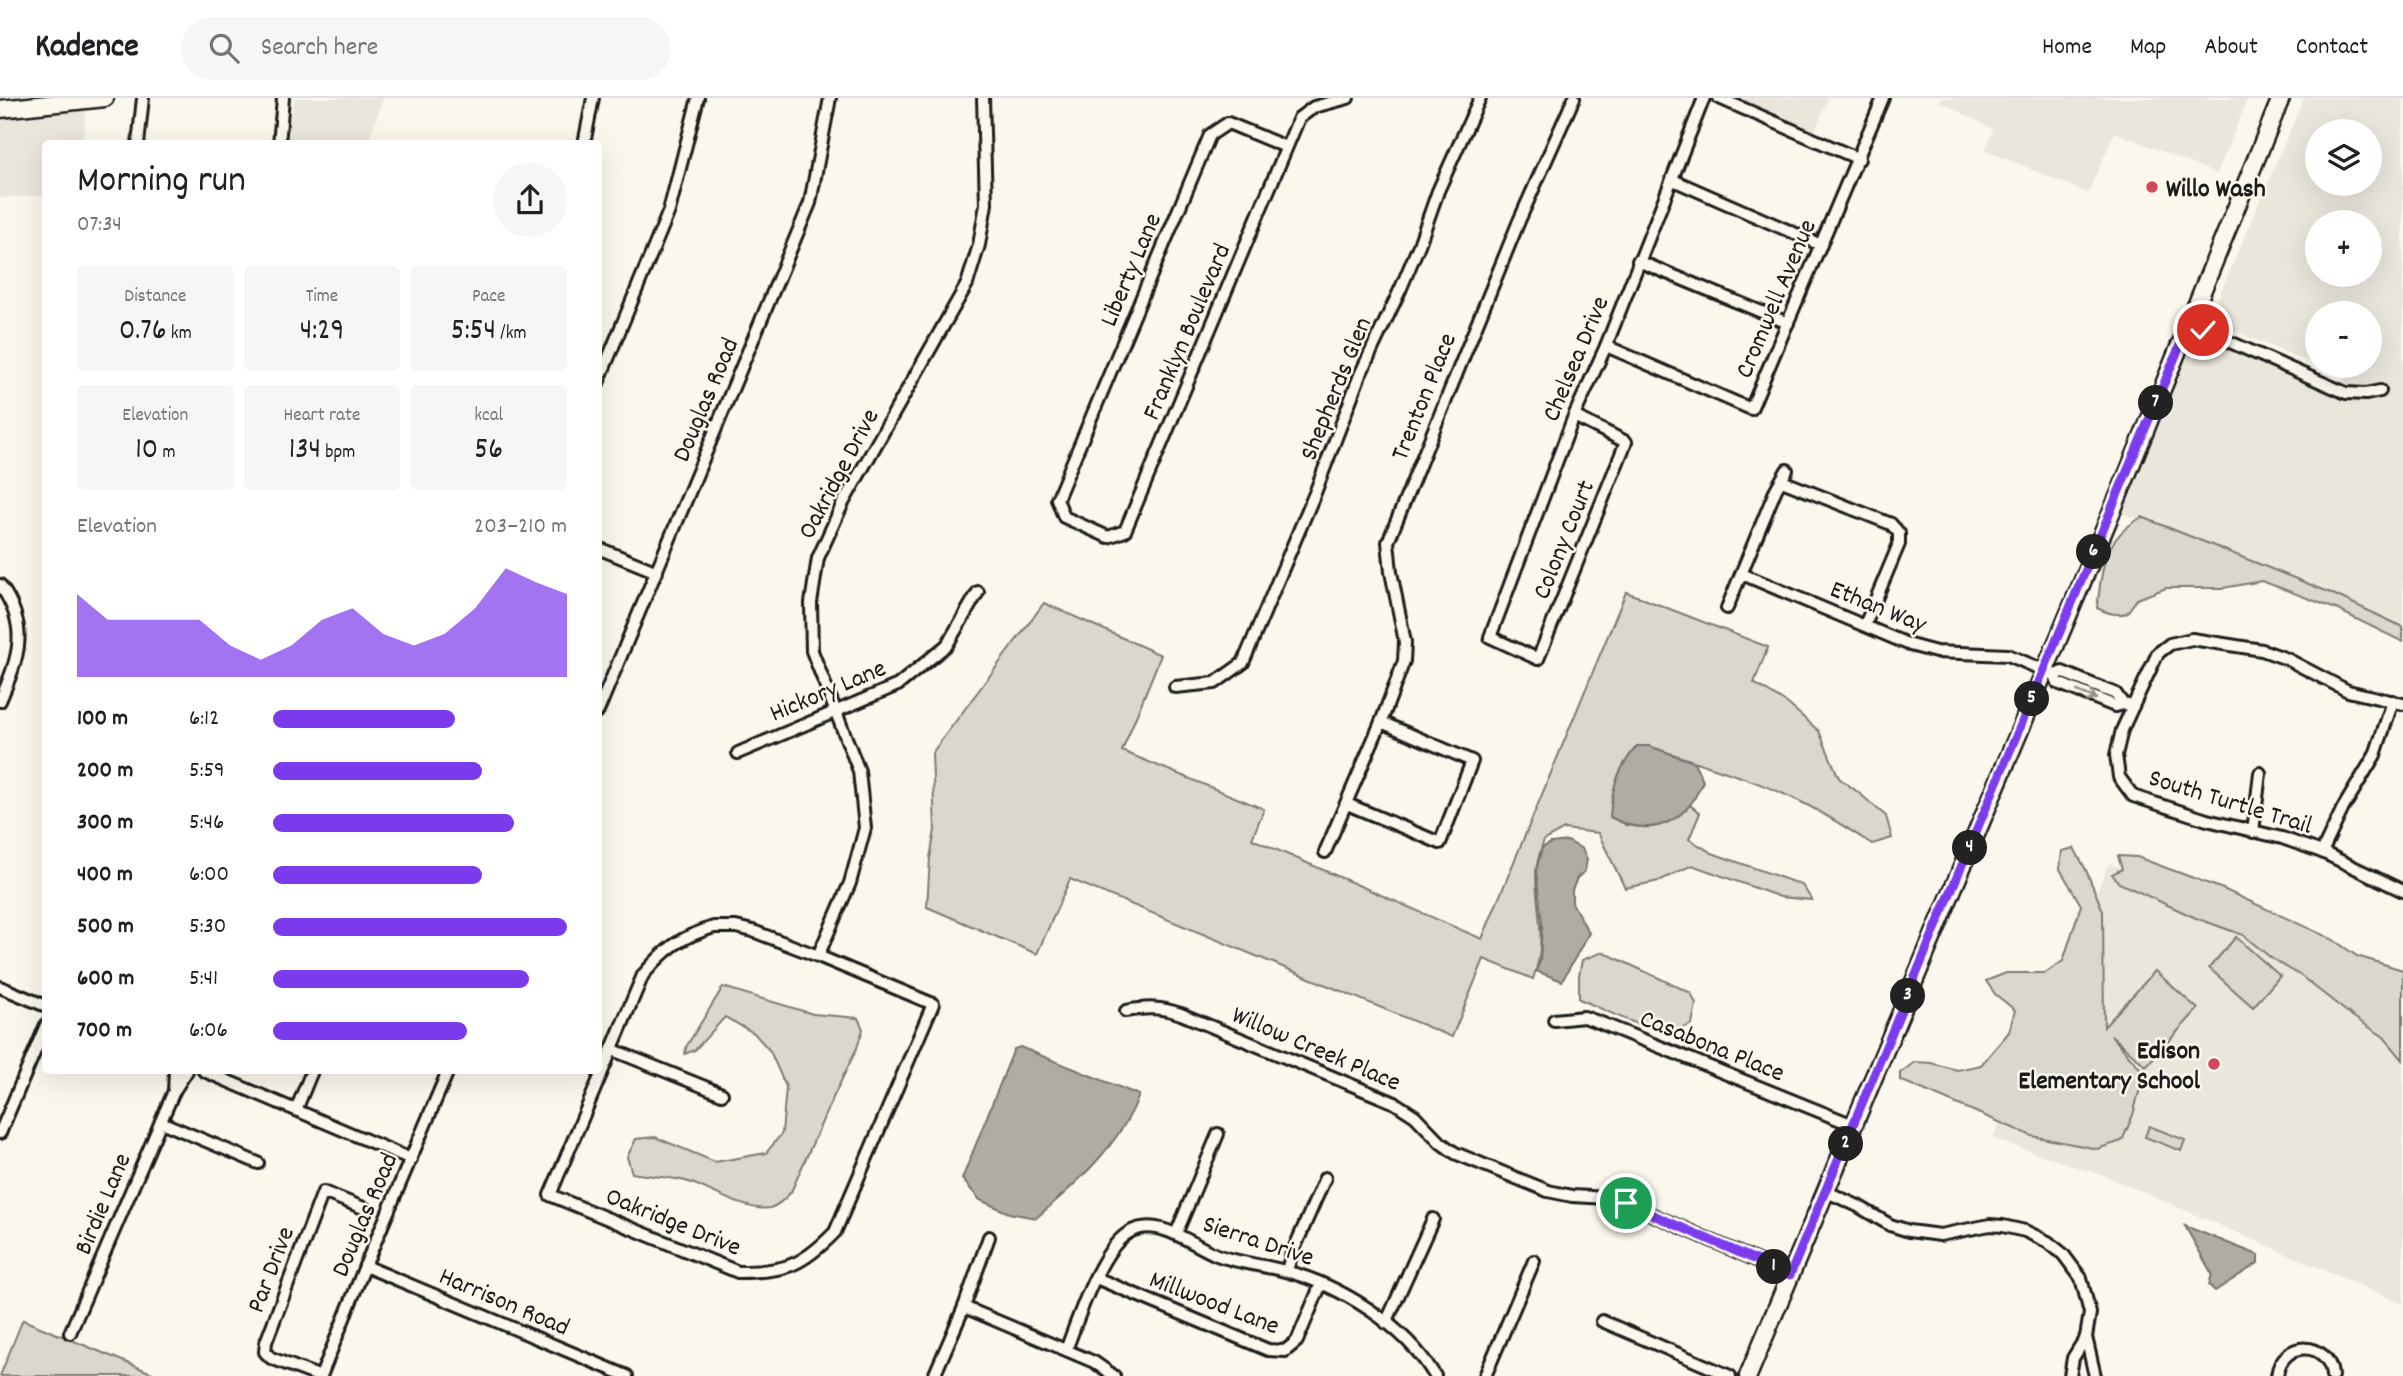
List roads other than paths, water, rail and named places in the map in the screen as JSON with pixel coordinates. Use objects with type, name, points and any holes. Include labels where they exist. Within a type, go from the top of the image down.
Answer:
[{"type":"main road","points":[[0,109],[105,98]]},
{"type":"main road","points":[[1748,1376],[1853,1125],[2049,673],[2281,98]]},
{"type":"street","points":[[138,140],[143,98]]},
{"type":"street","points":[[279,140],[283,98]]},
{"type":"street","points":[[585,140],[593,98]]},
{"type":"street","points":[[602,373],[670,211],[698,98]]},
{"type":"street","name":"Douglas Road","points":[[602,702],[810,203],[830,98]]},
{"type":"street","name":"Oakridge Drive","points":[[818,956],[850,883],[865,828],[859,771],[813,651],[811,603],[818,558],[843,503],[967,284],[979,245],[986,204],[983,98]]},
{"type":"street","name":"Franklyn Boulevard","points":[[1057,499],[1063,517],[1108,537],[1125,531],[1299,118],[1314,107],[1348,98]]},
{"type":"street","name":"Shepherds Glen","points":[[1175,687],[1215,683],[1241,666],[1315,493],[1360,375],[1401,288],[1437,191],[1480,98]]},
{"type":"street","name":"Trenton Place","points":[[1325,852],[1404,661],[1405,642],[1388,542],[1503,258],[1574,98]]},
{"type":"street","name":"Chelsea Drive","points":[[1490,637],[1574,416],[1606,346],[1704,98]]},
{"type":"street","points":[[1719,98],[1859,159]]},
{"type":"street","name":"Cromwell Avenue","points":[[1606,346],[1751,409],[1884,98]]},
{"type":"street","name":"Liberty Lane","points":[[1057,499],[1210,135],[1228,123],[1286,146]]},
{"type":"street","points":[[1673,180],[1821,245]]},
{"type":"street","points":[[1639,261],[1788,323]]},
{"type":"street","points":[[2189,324],[2346,393],[2366,394],[2380,391]]},
{"type":"street","name":"Colony Court","points":[[1490,637],[1538,659],[1626,442],[1574,416]]},
{"type":"street","points":[[1727,608],[1776,489],[1784,476],[1891,524],[1899,533],[1899,544],[1866,625]]},
{"type":"street","points":[[602,550],[657,572]]},
{"type":"street","name":"Ethan Way","points":[[1742,574],[1910,645],[1936,652],[2008,655],[2049,673],[2062,672],[2116,694],[2128,705]]},
{"type":"street","points":[[0,585],[13,608],[20,635],[18,653],[0,701]]},
{"type":"street","name":"Hickory Lane","points":[[738,753],[898,685],[947,645],[978,592]]},
{"type":"street","name":"South Turtle Trail","points":[[2398,703],[2348,691],[2295,663],[2262,650],[2192,639],[2170,643],[2158,653],[2128,705],[2116,755],[2119,777],[2133,796],[2322,852],[2403,891]]},
{"type":"street","points":[[2322,852],[2343,808],[2375,755],[2398,703]]},
{"type":"street","points":[[1347,804],[1440,843],[1472,761],[1381,722]]},
{"type":"street","points":[[2253,832],[2260,773]]},
{"type":"street","name":"Oakridge Drive","points":[[736,927],[818,956],[933,1004],[835,1232],[819,1248],[787,1268],[764,1272],[738,1272],[550,1195],[643,975],[663,951],[690,934],[714,928],[736,927]]},
{"type":"street","points":[[0,987],[42,1004]]},
{"type":"street","name":"Willow Creek Place","points":[[1126,1011],[1152,1007],[1181,1014],[1395,1104],[1415,1116],[1441,1143],[1455,1153],[1548,1191],[1572,1196],[1608,1198],[1626,1203],[1790,1275]]},
{"type":"street","name":"Casabona Place","points":[[1554,1020],[1584,1017],[1853,1125]]},
{"type":"street","points":[[0,1133],[42,1034]]},
{"type":"street","points":[[613,1050],[722,1094]]},
{"type":"street","name":"Birdie Lane","points":[[174,1091],[175,1074]]},
{"type":"street","name":"Birdie Lane","points":[[70,1334],[174,1091],[185,1074]]},
{"type":"street","points":[[211,1074],[411,1159]]},
{"type":"street","points":[[296,1110],[311,1074]]},
{"type":"street","name":"Douglas Road","points":[[319,1376],[447,1074]]},
{"type":"street","points":[[161,1122],[258,1163]]},
{"type":"street","points":[[1175,1234],[1218,1134]]},
{"type":"street","points":[[1287,1271],[1325,1178]]},
{"type":"street","points":[[1825,1191],[1890,1225],[1919,1233],[1950,1234],[1990,1225],[2015,1228],[2037,1236],[2063,1254],[2081,1279],[2090,1313],[2086,1337],[2073,1358],[2070,1376]]},
{"type":"street","name":"Par Drive","points":[[319,1376],[271,1358],[265,1352],[266,1342],[323,1192],[366,1209]]},
{"type":"street","points":[[1386,1323],[1433,1219]]},
{"type":"street","name":"Sierra Drive","points":[[1066,1350],[1114,1243],[1130,1231],[1153,1227],[1175,1234],[1218,1255],[1287,1271],[1354,1299],[1409,1344],[1431,1375]]},
{"type":"street","points":[[934,1376],[964,1307],[989,1237]]},
{"type":"street","points":[[1485,1376],[1534,1261]]},
{"type":"street","name":"Harrison Road","points":[[365,1266],[627,1376]]},
{"type":"street","name":"Millwood Lane","points":[[1096,1278],[1268,1350],[1285,1351],[1297,1341],[1321,1284]]},
{"type":"street","points":[[964,1307],[1094,1362],[1114,1376]]},
{"type":"street","points":[[1602,1321],[1730,1376]]},
{"type":"street","points":[[2086,1337],[2095,1376]]},
{"type":"street","points":[[2277,1376],[2283,1360],[2295,1349],[2303,1348],[2311,1349],[2325,1357],[2333,1376]]},
{"type":"place","name":"Willo Wash","points":[[2152,187]]},
{"type":"place","name":"Edison Elementary School","points":[[2214,1064]]}]
